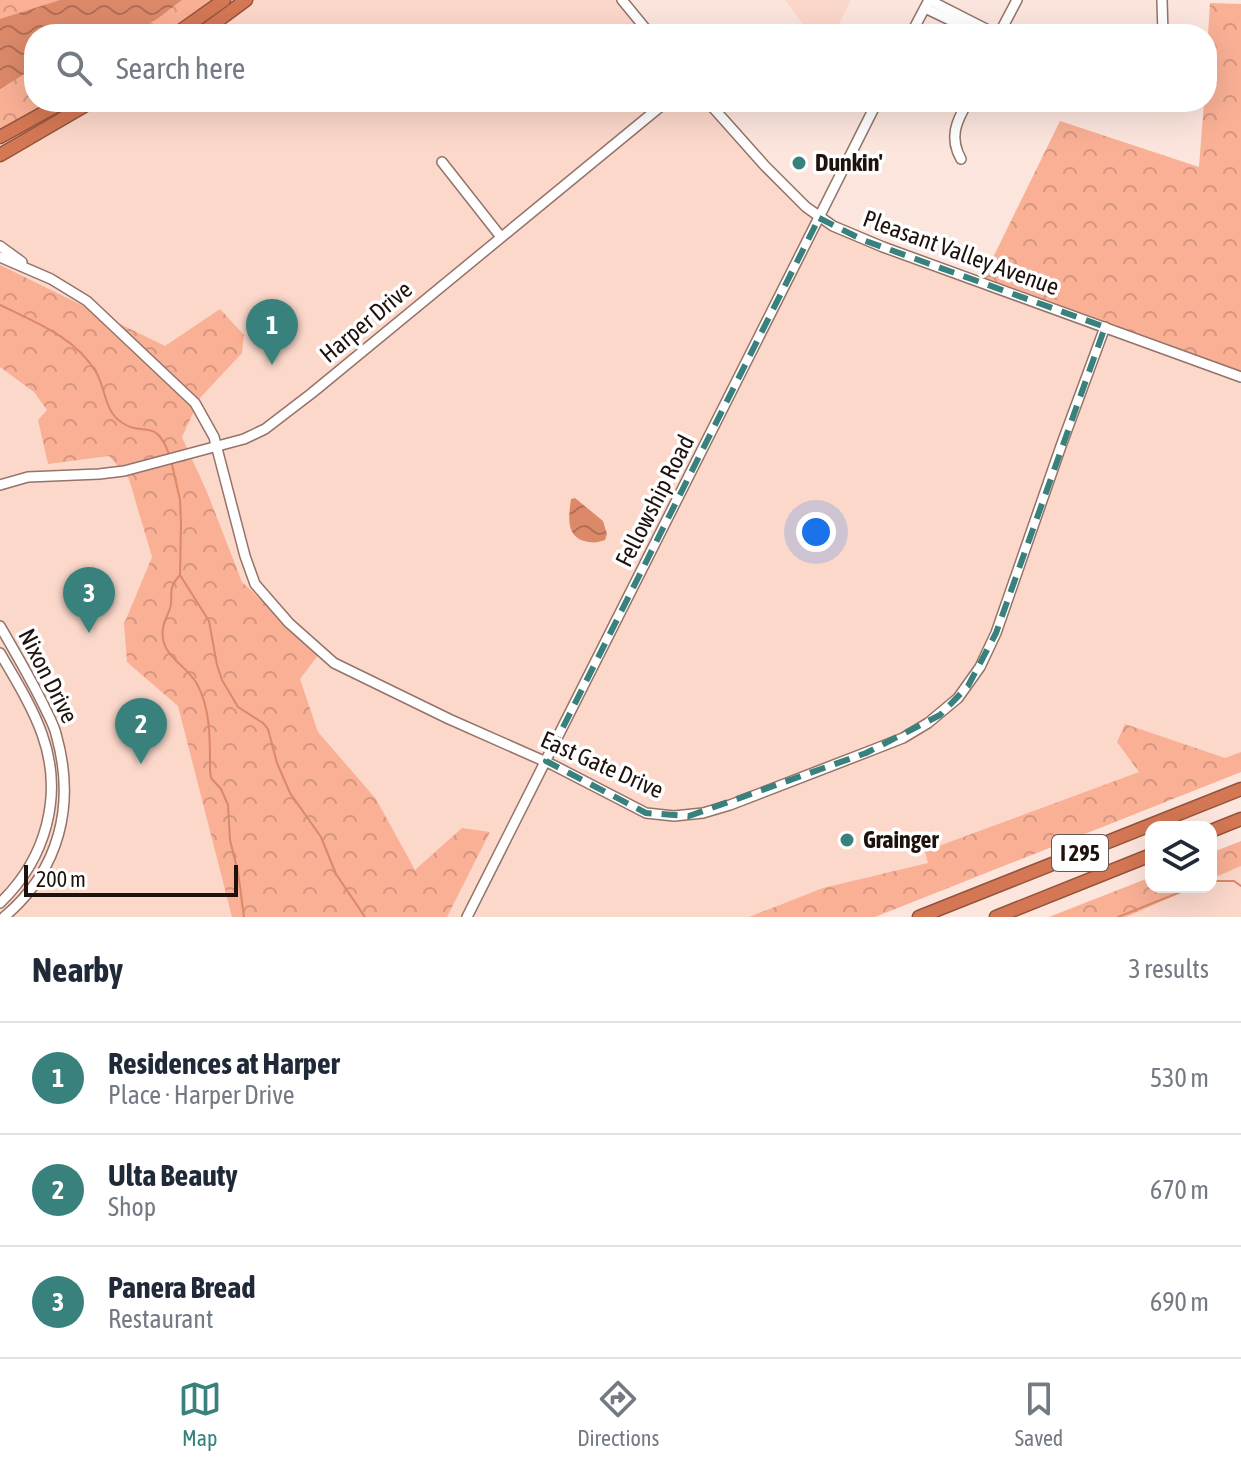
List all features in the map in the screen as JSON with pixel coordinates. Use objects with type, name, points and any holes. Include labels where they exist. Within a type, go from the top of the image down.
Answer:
[{"type":"highway","points":[[190,24],[224,0]]},
{"type":"highway","points":[[214,24],[246,0]]},
{"type":"highway","points":[[0,137],[45,112]]},
{"type":"highway","points":[[0,155],[74,112]]},
{"type":"highway","name":"I 295","points":[[919,917],[1241,789]]},
{"type":"highway","points":[[1217,829],[1241,819]]},
{"type":"highway","name":"I 295","points":[[996,917],[1145,857]]},
{"type":"street","points":[[622,0],[642,24]]},
{"type":"street","points":[[1004,24],[1017,0]]},
{"type":"street","points":[[1162,0],[1163,24]]},
{"type":"street","points":[[927,4],[974,24]]},
{"type":"street","points":[[916,24],[927,4]]},
{"type":"street","points":[[927,4],[962,24]]},
{"type":"street","name":"Harper Drive","points":[[0,485],[28,477],[112,473],[252,436],[265,429],[654,112]]},
{"type":"street","name":"Pleasant Valley Avenue","points":[[717,112],[790,192],[819,218],[863,240],[1241,377]]},
{"type":"street","name":"Fellowship Road","points":[[467,917],[872,112]]},
{"type":"street","points":[[961,159],[954,138],[963,112]]},
{"type":"street","points":[[442,162],[501,237]]},
{"type":"street","name":"East Gate Drive","points":[[0,246],[35,271]]},
{"type":"street","name":"East Gate Drive","points":[[0,257],[77,293],[195,403],[217,446],[255,584],[289,623],[334,663],[449,719],[546,761],[646,813],[674,816],[689,816],[730,805],[903,738],[940,715],[968,686],[996,633],[1105,327]]},
{"type":"street","name":"Nixon Drive","points":[[0,626],[56,732],[66,781],[61,829],[47,864],[22,902],[4,917]]},
{"type":"street","name":"Nixon Drive","points":[[0,653],[40,729],[52,784],[46,829],[35,858],[18,884],[0,903]]},
{"type":"highlighted area","points":[[819,218],[863,240],[1105,327],[996,633],[968,686],[940,715],[866,753],[689,816],[646,813],[546,761]]},
{"type":"shaded area","points":[[246,0],[624,0],[643,24],[214,24]]},
{"type":"shaded area","points":[[785,0],[851,0],[839,24],[803,24]]},
{"type":"shaded area","points":[[74,112],[717,112],[790,192],[843,230],[1241,376],[1241,753],[826,917],[0,917],[0,155]]},
{"type":"shaded area","points":[[1241,849],[1241,917],[1072,917],[1145,889],[1145,893],[1217,893],[1217,859]]},
{"type":"green space","points":[[0,0],[224,0],[190,24],[24,24],[24,112],[45,112],[0,137]]},
{"type":"green space","points":[[1210,3],[1241,4],[1241,379],[980,284],[1060,121],[1199,167],[1203,112],[1217,112],[1217,24],[1209,24]]},
{"type":"green space","points":[[0,265],[165,346],[220,309],[244,335],[242,353],[200,398],[182,437],[242,582],[319,654],[300,679],[318,732],[376,799],[415,870],[462,828],[490,832],[447,917],[232,917],[178,706],[127,662],[124,624],[152,557],[129,479],[109,456],[48,464],[38,420],[47,410],[34,392],[0,367]]},
{"type":"green space","points":[[1125,724],[1225,758],[1241,752],[1241,772],[875,917],[749,917],[823,888],[928,863],[925,851],[1139,772],[1117,742]]},
{"type":"green space","points":[[1241,841],[1241,866],[1217,876],[1217,851]]},
{"type":"green space","points":[[1145,879],[1145,893],[1180,893],[1126,917],[1049,917]]},
{"type":"water","points":[[60,0],[182,0],[148,24],[24,24],[24,74],[0,89],[0,19]]},
{"type":"water","points":[[575,498],[603,521],[607,534],[605,540],[587,542],[574,534],[569,518],[571,499]]},
{"type":"waterway","points":[[0,305],[40,324],[77,349],[96,372],[115,417],[129,426],[159,435],[169,454]]},
{"type":"waterway","points":[[171,460],[180,500],[180,575],[209,621],[222,680],[238,707],[268,729],[277,763],[290,793],[321,837],[336,874],[365,917]]},
{"type":"waterway","points":[[179,576],[172,586],[163,638],[169,652],[197,684],[205,704],[211,778],[221,789],[228,805],[230,840],[244,917]]},
{"type":"waterway","points":[[1217,881],[1234,881],[1241,886]]},
{"type":"waterway","points":[[1118,917],[1178,893]]},
{"type":"place","name":"Dunkin'","points":[[799,163]]},
{"type":"place","name":"Residences at Harper","points":[[272,365]]},
{"type":"place","name":"Panera Bread","points":[[89,633]]},
{"type":"place","name":"Ulta Beauty","points":[[141,764]]},
{"type":"place","name":"Grainger","points":[[847,840]]}]
